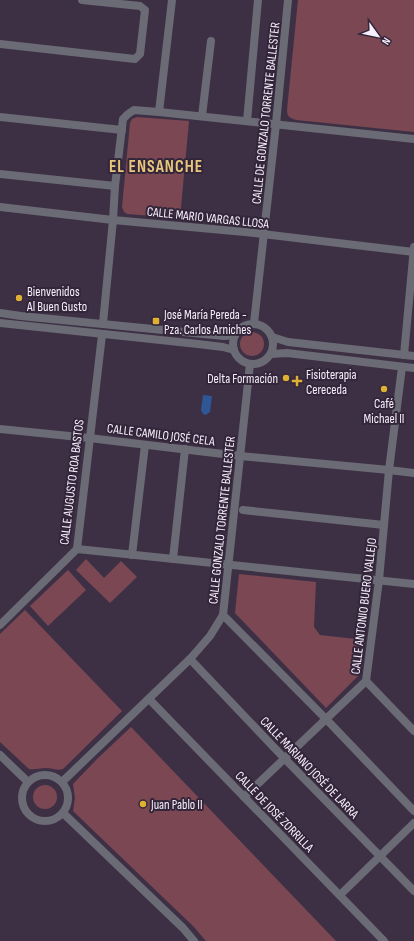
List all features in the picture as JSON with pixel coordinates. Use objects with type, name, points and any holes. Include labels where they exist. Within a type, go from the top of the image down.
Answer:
[{"type":"street","points":[[0,44],[135,59],[140,54],[145,10],[140,6],[82,0]]},
{"type":"street","points":[[159,112],[172,0]]},
{"type":"street","points":[[247,121],[258,0]]},
{"type":"street","name":"CALLE DE GONZALO TORRENTE BALLESTER","points":[[254,324],[288,0]]},
{"type":"street","points":[[202,116],[211,41]]},
{"type":"street","points":[[102,323],[123,119],[134,110],[414,139]]},
{"type":"street","points":[[0,117],[122,130]]},
{"type":"street","points":[[0,174],[115,186]]},
{"type":"street","name":"CALLE MARIO VARGAS LLOSA","points":[[0,207],[113,220],[414,250]]},
{"type":"street","points":[[404,355],[414,250]]},
{"type":"street","points":[[0,313],[224,336],[235,335]]},
{"type":"street","points":[[0,323],[234,350]]},
{"type":"street","points":[[254,324],[261,325],[268,329],[274,346],[271,354],[264,362],[250,364],[237,356],[234,350],[233,342],[235,335],[240,329],[246,325],[254,324]]},
{"type":"street","name":"CALLE AUGUSTO ROA BASTOS","points":[[0,625],[77,549],[102,335]]},
{"type":"street","points":[[272,337],[288,342],[414,356]]},
{"type":"street","points":[[271,354],[287,354],[414,368]]},
{"type":"street","name":"CALLE GONZALO TORRENTE BALLESTER","points":[[62,782],[190,659],[210,636],[223,615],[250,364]]},
{"type":"street","name":"CALLE ANTONIO BUERO VALLEJO","points":[[244,797],[366,681],[379,580],[389,470],[402,367]]},
{"type":"street","name":"CALLE CAMILO JOSÉ CELA","points":[[0,429],[240,456],[414,473]]},
{"type":"street","points":[[132,555],[145,445]]},
{"type":"street","points":[[173,560],[185,450]]},
{"type":"street","points":[[243,510],[384,525]]},
{"type":"street","points":[[77,549],[414,584]]},
{"type":"street","points":[[223,615],[414,811]]},
{"type":"street","name":"CALLE MARIANO JOSÉ DE LARRA","points":[[190,659],[414,891]]},
{"type":"street","points":[[366,681],[414,731]]},
{"type":"street","name":"CALLE DE JOSÉ ZORRILLA","points":[[148,699],[384,941]]},
{"type":"street","points":[[0,755],[28,782]]},
{"type":"street","points":[[49,775],[56,777],[62,782],[68,794],[68,801],[63,813],[50,821],[42,822],[29,816],[24,810],[21,795],[23,788],[28,782],[34,777],[49,775]]},
{"type":"street","points":[[63,813],[183,928],[194,941]]},
{"type":"street","points":[[340,895],[414,823]]},
{"type":"shaded area","points":[[298,0],[414,0],[414,132],[296,120],[289,117],[287,110]]},
{"type":"shaded area","points":[[137,117],[189,121],[180,218],[127,214],[124,212],[122,207],[130,123],[132,119]]},
{"type":"shaded area","points":[[252,332],[260,336],[264,344],[260,352],[252,356],[244,352],[240,344],[244,336]]},
{"type":"shaded area","points":[[86,559],[104,578],[121,561],[137,577],[110,603],[76,570]]},
{"type":"shaded area","points":[[68,570],[86,590],[48,626],[30,606]]},
{"type":"shaded area","points":[[239,574],[316,582],[314,627],[320,635],[365,640],[361,673],[326,708],[235,613]]},
{"type":"shaded area","points":[[25,610],[122,711],[61,770],[46,768],[29,769],[0,742],[0,634]]},
{"type":"shaded area","points":[[131,727],[336,941],[206,941],[193,926],[73,811],[75,798],[73,784]]},
{"type":"shaded area","points":[[45,785],[53,789],[57,797],[53,805],[45,809],[37,805],[33,797],[37,789]]},
{"type":"water","points":[[203,395],[212,396],[210,412],[206,415],[203,414],[201,410]]},
{"type":"place","name":"Bienvenidos Al Buen Gusto","points":[[19,298]]},
{"type":"place","name":"José María Pereda - Pza. Carlos Arniches","points":[[156,321]]},
{"type":"place","name":"Delta Formación","points":[[286,378]]},
{"type":"place","name":"Fisioterapia Cereceda","points":[[297,381]]},
{"type":"place","name":"Café Michael II","points":[[384,389]]},
{"type":"place","name":"Juan Pablo II","points":[[143,804]]},
{"type":"district","name":"EL ENSANCHE","points":[[156,166]]}]
